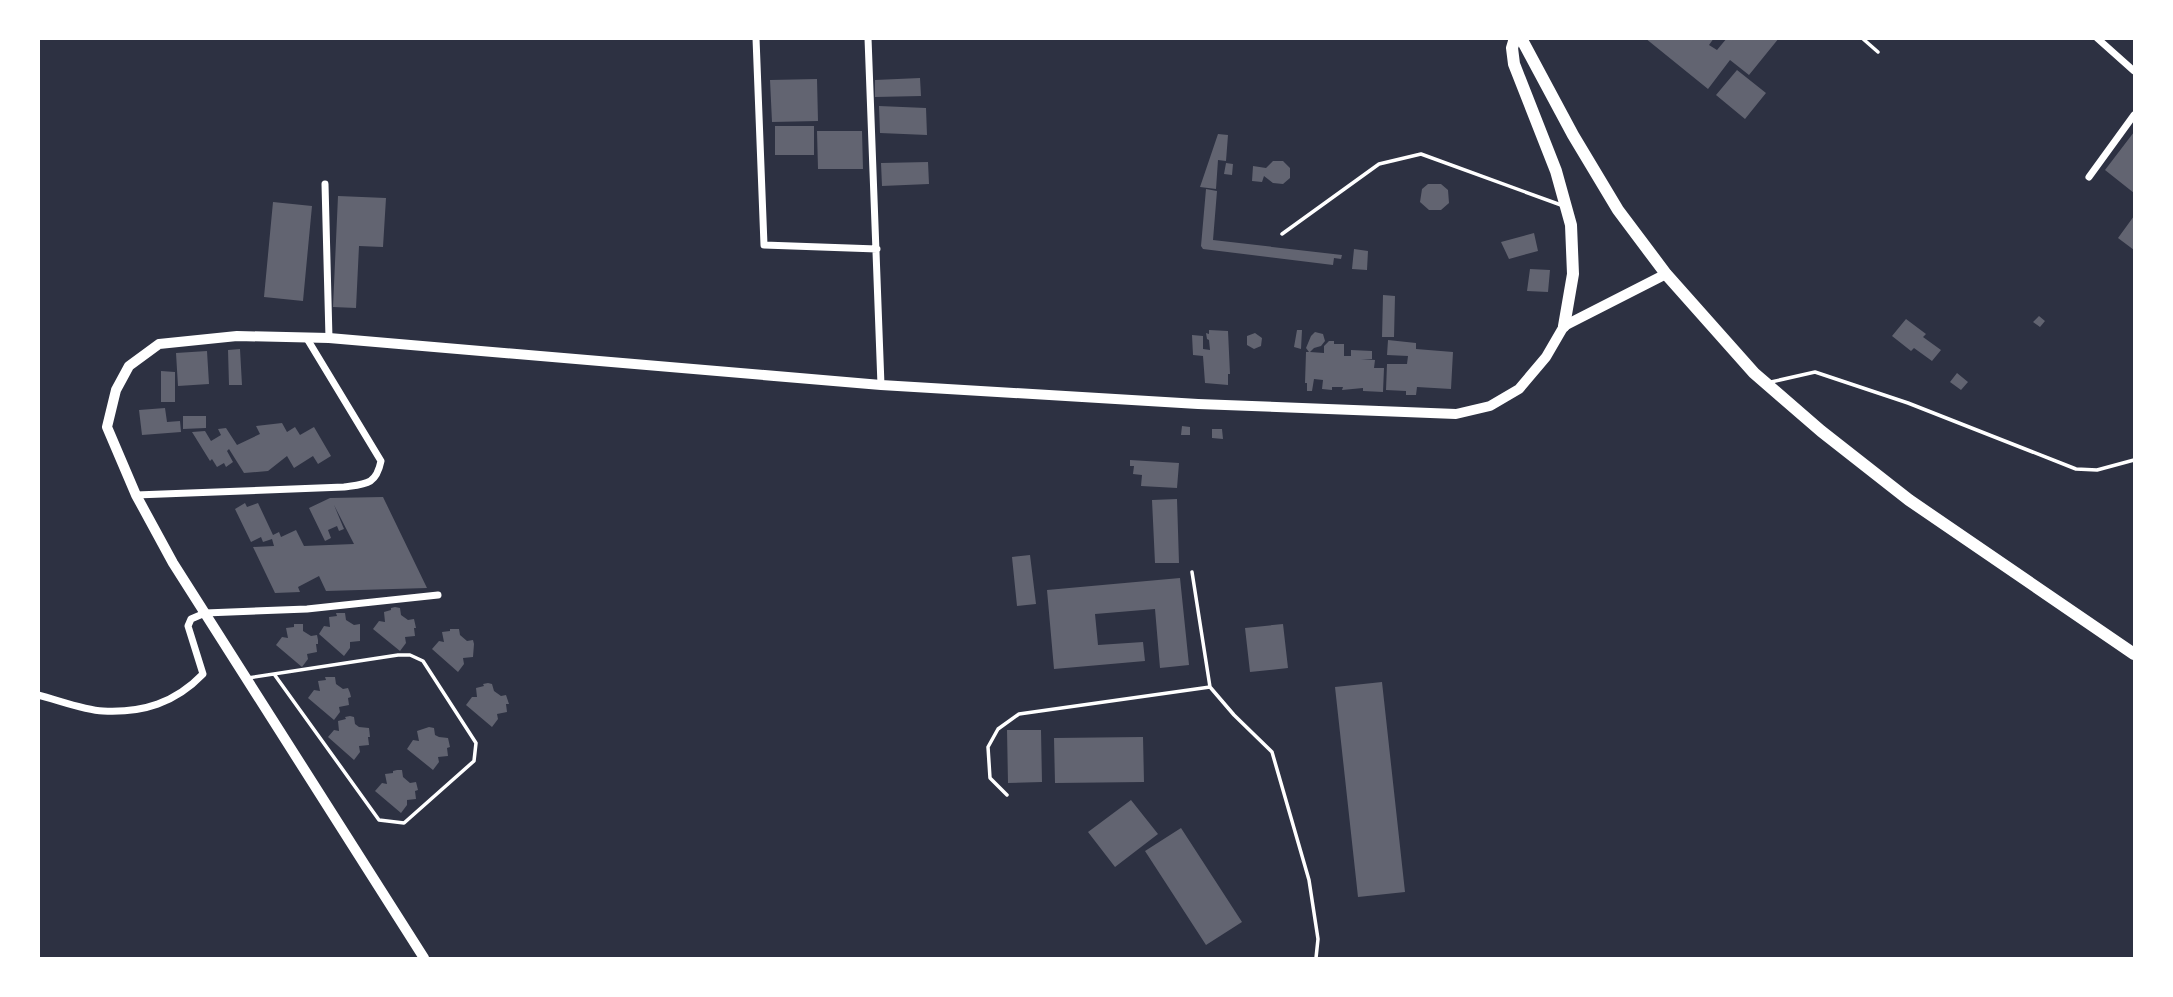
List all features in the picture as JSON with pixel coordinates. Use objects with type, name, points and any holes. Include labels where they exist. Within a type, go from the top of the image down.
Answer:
[{"type":"main road","points":[[1516,38],[1513,48],[1514,64],[1556,171],[1571,225],[1573,274],[1564,326]]},
{"type":"main road","points":[[1521,38],[1573,135],[1618,210],[1666,274],[1754,373],[1821,431],[1909,500],[2134,654]]},
{"type":"street","points":[[756,38],[764,245],[877,249]]},
{"type":"street","points":[[868,38],[881,385]]},
{"type":"street","points":[[2098,38],[2134,71]]},
{"type":"street","points":[[2090,177],[2134,115]]},
{"type":"street","points":[[325,184],[329,338]]},
{"type":"street","points":[[424,958],[173,564],[136,495],[107,426],[117,390],[129,366],[159,344],[237,336],[329,338],[881,385],[1198,404],[1456,414],[1490,406],[1519,389],[1546,357],[1564,326],[1666,274]]},
{"type":"street","points":[[136,495],[344,487],[368,483],[378,475],[381,461],[306,337]]},
{"type":"street","points":[[38,695],[101,711],[151,708],[188,689],[203,674],[188,626],[191,619],[205,613],[307,609],[438,595]]},
{"type":"lane","points":[[1862,38],[1878,52]]},
{"type":"lane","points":[[1282,234],[1379,164],[1421,154],[1566,207]]},
{"type":"lane","points":[[1766,383],[1815,372],[1908,403],[2076,469],[2097,470],[2134,460]]},
{"type":"lane","points":[[1192,572],[1210,687],[1272,752],[1309,880],[1318,939],[1316,958]]},
{"type":"lane","points":[[246,678],[398,655],[410,655],[423,661],[476,743],[474,761],[404,823],[379,820],[274,674]]},
{"type":"lane","points":[[1007,795],[990,778],[988,747],[998,729],[1018,715],[1210,687]]},
{"type":"building","points":[[1645,38],[1714,38],[1709,45],[1717,50],[1727,38],[1779,38],[1749,75],[1730,60],[1708,89]]},
{"type":"building","points":[[1737,70],[1766,93],[1745,119],[1716,95]]},
{"type":"building","points":[[920,78],[921,96],[875,97],[875,80]]},
{"type":"building","points":[[817,79],[818,121],[772,122],[770,80]]},
{"type":"building","points":[[879,106],[926,108],[927,135],[880,133]]},
{"type":"building","points":[[775,126],[814,126],[814,155],[775,155]]},
{"type":"building","points":[[817,131],[862,131],[863,169],[818,169]]},
{"type":"building","points":[[2134,132],[2134,193],[2105,170]]},
{"type":"building","points":[[1218,134],[1228,135],[1226,161],[1218,160],[1216,189],[1200,187]]},
{"type":"building","points":[[1273,161],[1283,161],[1290,168],[1290,178],[1283,184],[1273,183],[1264,176],[1262,182],[1252,181],[1253,166],[1266,168]]},
{"type":"building","points":[[928,162],[929,184],[882,186],[881,163]]},
{"type":"building","points":[[1226,163],[1233,164],[1232,175],[1224,174]]},
{"type":"building","points":[[1428,184],[1441,184],[1448,190],[1449,203],[1441,210],[1429,210],[1420,202],[1422,189]]},
{"type":"building","points":[[1206,189],[1217,191],[1213,240],[1342,255],[1341,259],[1334,258],[1333,265],[1203,249],[1201,246]]},
{"type":"building","points":[[338,196],[386,198],[383,247],[359,246],[356,308],[333,307]]},
{"type":"building","points":[[273,202],[312,206],[303,301],[264,297]]},
{"type":"building","points":[[2134,216],[2134,250],[2118,238]]},
{"type":"building","points":[[1534,233],[1538,251],[1509,259],[1501,242]]},
{"type":"building","points":[[1354,249],[1368,251],[1367,270],[1352,269]]},
{"type":"building","points":[[1530,269],[1550,270],[1548,292],[1527,291]]},
{"type":"building","points":[[1383,295],[1395,296],[1394,337],[1382,337]]},
{"type":"building","points":[[2039,316],[2045,321],[2040,327],[2033,322]]},
{"type":"building","points":[[1906,319],[1926,334],[1923,337],[1941,350],[1932,361],[1914,348],[1911,351],[1892,336]]},
{"type":"building","points":[[1209,330],[1228,331],[1228,385],[1205,383],[1203,356],[1193,355],[1192,335],[1203,336],[1203,349],[1210,350],[1206,333],[1209,334]]},
{"type":"building","points":[[1297,330],[1302,330],[1301,349],[1294,347]]},
{"type":"building","points":[[1315,332],[1323,334],[1325,341],[1310,352],[1324,353],[1324,346],[1329,341],[1344,344],[1344,356],[1351,356],[1351,350],[1372,351],[1372,359],[1361,359],[1375,360],[1374,368],[1384,368],[1383,392],[1363,391],[1363,388],[1342,390],[1343,387],[1322,389],[1323,380],[1314,379],[1312,391],[1307,391],[1306,352],[1309,352],[1306,348]]},
{"type":"building","points":[[1255,333],[1262,338],[1261,346],[1254,349],[1247,345],[1247,336]]},
{"type":"building","points":[[1388,340],[1416,343],[1416,349],[1453,352],[1451,389],[1417,387],[1416,395],[1406,395],[1406,391],[1386,390],[1387,364],[1407,364],[1408,356],[1387,355]]},
{"type":"building","points":[[240,349],[242,385],[229,385],[228,350]]},
{"type":"building","points":[[207,351],[209,384],[178,386],[176,353]]},
{"type":"building","points":[[161,371],[175,372],[175,402],[161,402]]},
{"type":"building","points":[[1957,373],[1968,382],[1961,390],[1950,382]]},
{"type":"building","points":[[165,408],[167,422],[180,421],[181,432],[142,435],[139,410]]},
{"type":"building","points":[[183,416],[206,416],[206,428],[183,429]]},
{"type":"building","points":[[282,423],[287,432],[295,427],[300,435],[314,427],[331,456],[318,464],[313,456],[294,468],[287,456],[268,471],[244,473],[229,449],[227,451],[233,462],[226,467],[224,463],[217,467],[212,459],[210,461],[192,432],[205,431],[211,441],[221,435],[218,429],[226,428],[237,445],[260,434],[256,426]]},
{"type":"building","points":[[1182,426],[1190,427],[1190,435],[1181,435]]},
{"type":"building","points":[[1212,429],[1222,429],[1223,439],[1212,438]]},
{"type":"building","points":[[1130,460],[1179,463],[1177,488],[1141,486],[1142,475],[1133,474],[1134,466],[1130,466]]},
{"type":"building","points":[[383,497],[427,588],[326,591],[319,576],[298,587],[300,592],[275,593],[253,547],[274,546],[272,539],[263,542],[261,537],[251,542],[235,509],[245,503],[247,507],[258,503],[273,535],[279,532],[281,537],[296,530],[304,546],[354,544],[334,505],[344,529],[339,531],[337,526],[328,530],[331,538],[325,541],[309,508],[330,498]]},
{"type":"building","points":[[1177,499],[1179,563],[1155,563],[1152,500]]},
{"type":"building","points":[[1030,555],[1036,604],[1017,606],[1012,557]]},
{"type":"building","points":[[1180,578],[1189,665],[1160,668],[1155,609],[1095,614],[1098,645],[1143,642],[1145,661],[1054,669],[1047,590]]},
{"type":"building","points":[[395,607],[400,608],[401,615],[408,620],[414,619],[416,628],[415,636],[405,637],[406,643],[400,651],[373,629],[379,621],[385,622],[384,612]]},
{"type":"building","points":[[336,613],[345,613],[346,620],[354,625],[360,624],[360,641],[350,642],[350,648],[344,656],[319,634],[324,626],[330,627],[329,617],[337,616]]},
{"type":"building","points":[[294,624],[303,624],[303,631],[311,636],[317,635],[318,640],[317,652],[307,654],[308,659],[302,667],[276,645],[282,637],[288,638],[286,628],[294,627]]},
{"type":"building","points":[[1283,624],[1288,668],[1250,672],[1245,628]]},
{"type":"building","points":[[459,629],[460,635],[467,641],[473,640],[474,644],[473,657],[463,658],[464,664],[458,672],[432,649],[439,641],[444,642],[442,632]]},
{"type":"building","points":[[325,677],[335,677],[336,684],[343,689],[348,688],[351,697],[348,698],[349,705],[339,707],[340,712],[334,720],[308,698],[314,690],[320,691],[318,681],[326,680]]},
{"type":"building","points":[[1382,682],[1405,892],[1358,897],[1335,687]]},
{"type":"building","points":[[492,684],[494,691],[501,696],[506,695],[509,704],[506,704],[507,712],[497,714],[498,719],[492,727],[466,705],[472,697],[477,697],[476,688]]},
{"type":"building","points":[[354,717],[355,724],[359,727],[369,728],[370,737],[369,745],[359,746],[360,752],[354,760],[328,737],[334,730],[339,731],[338,721]]},
{"type":"building","points":[[434,728],[435,735],[448,738],[450,747],[447,748],[448,756],[438,757],[439,762],[433,770],[407,749],[413,740],[419,741],[417,731]]},
{"type":"building","points":[[1007,730],[1041,730],[1042,782],[1008,783]]},
{"type":"building","points":[[1143,737],[1144,782],[1055,783],[1054,738]]},
{"type":"building","points":[[402,770],[403,777],[410,783],[416,782],[418,790],[415,791],[416,799],[407,800],[401,813],[375,791],[382,783],[387,784],[385,774]]},
{"type":"building","points":[[1131,800],[1158,834],[1115,867],[1088,832]]},
{"type":"building","points":[[1181,828],[1242,922],[1206,945],[1145,851]]}]
